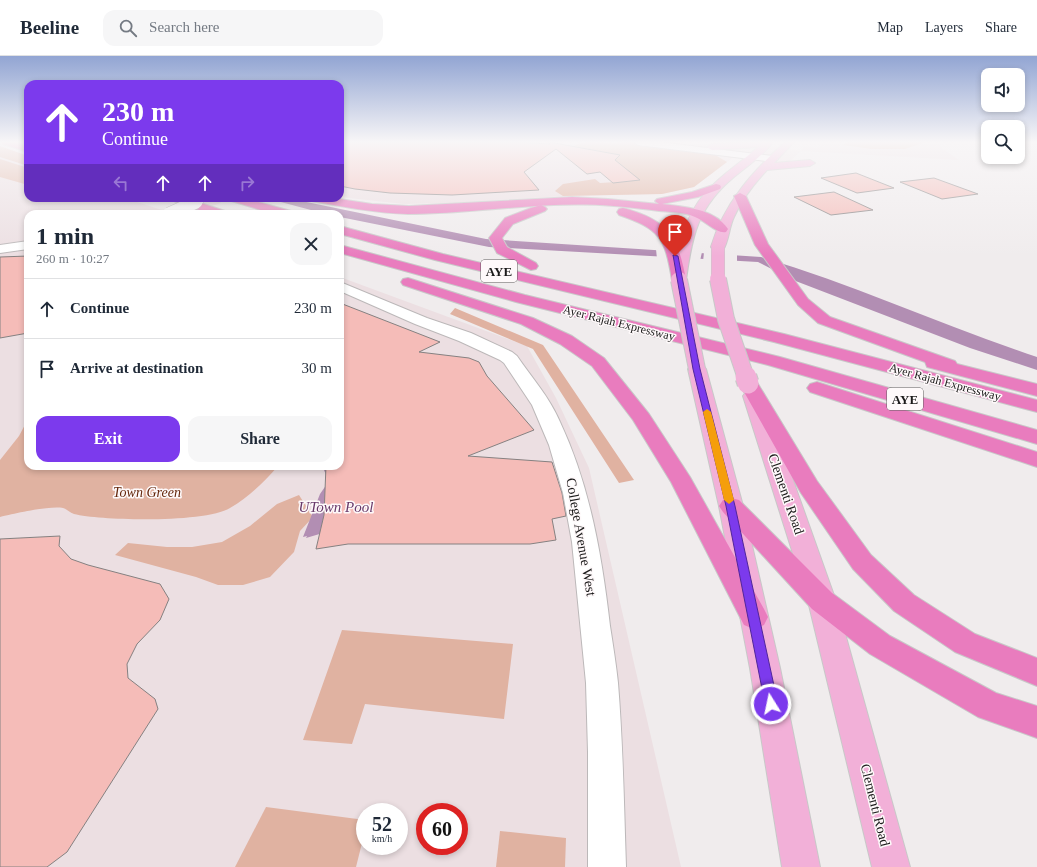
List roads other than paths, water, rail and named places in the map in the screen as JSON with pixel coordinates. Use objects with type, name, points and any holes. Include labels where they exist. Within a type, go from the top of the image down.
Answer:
[{"type":"highway","points":[[337,202],[380,209],[408,210],[435,210],[562,201],[620,203],[678,199],[716,187]]},
{"type":"highway","points":[[740,196],[762,245],[803,302],[824,320],[965,371]]},
{"type":"highway","points":[[186,202],[210,210]]},
{"type":"highway","points":[[246,202],[273,210]]},
{"type":"highway","points":[[620,203],[713,220],[721,229]]},
{"type":"highway","points":[[531,266],[498,244],[509,221],[535,210],[574,206],[613,210],[643,218],[653,223],[670,241],[675,256],[679,280]]},
{"type":"highway","points":[[344,226],[531,266],[767,321],[1037,390]]},
{"type":"highway","name":"Ayer Rajah Expressway","points":[[344,231],[440,257],[778,338],[1037,406]]},
{"type":"highway","name":"Ayer Rajah Expressway","points":[[344,250],[521,298],[774,361],[1037,437]]},
{"type":"highway","points":[[344,261],[527,321],[566,340],[598,362],[642,418],[682,482],[754,617]]},
{"type":"highway","points":[[521,298],[570,318],[776,375],[1032,460]]},
{"type":"highway","points":[[748,383],[809,487],[862,562],[904,603],[965,643],[1037,672]]},
{"type":"highway","points":[[730,506],[822,601],[880,645],[989,706],[1037,722]]},
{"type":"main road","points":[[725,180],[716,187],[695,217],[684,249],[679,280],[697,369],[730,506],[765,668],[801,867]]},
{"type":"main road","name":"Clementi Road","points":[[754,180],[740,196],[721,229],[718,247],[717,277],[731,336],[822,601],[891,867]]},
{"type":"street","points":[[179,210],[196,202]]},
{"type":"street","points":[[0,239],[24,238]]},
{"type":"street","points":[[0,249],[24,246]]},
{"type":"street","name":"College Avenue West","points":[[344,288],[421,321],[465,337],[506,356],[511,360],[538,397],[551,422],[571,474],[581,517],[590,572],[602,681],[607,867]]},
{"type":"water","points":[[281,202],[306,202],[486,239],[761,257],[831,280],[1037,357],[1037,370],[970,348],[793,280],[758,262],[489,247],[344,218],[344,210],[311,210]]},
{"type":"water","name":"UTown Pool","points":[[355,461],[333,530],[306,538],[307,536],[303,537],[320,494],[329,481],[324,470],[344,470],[344,465]]},
{"type":"park label","name":"Town Green","points":[[147,492]]}]
